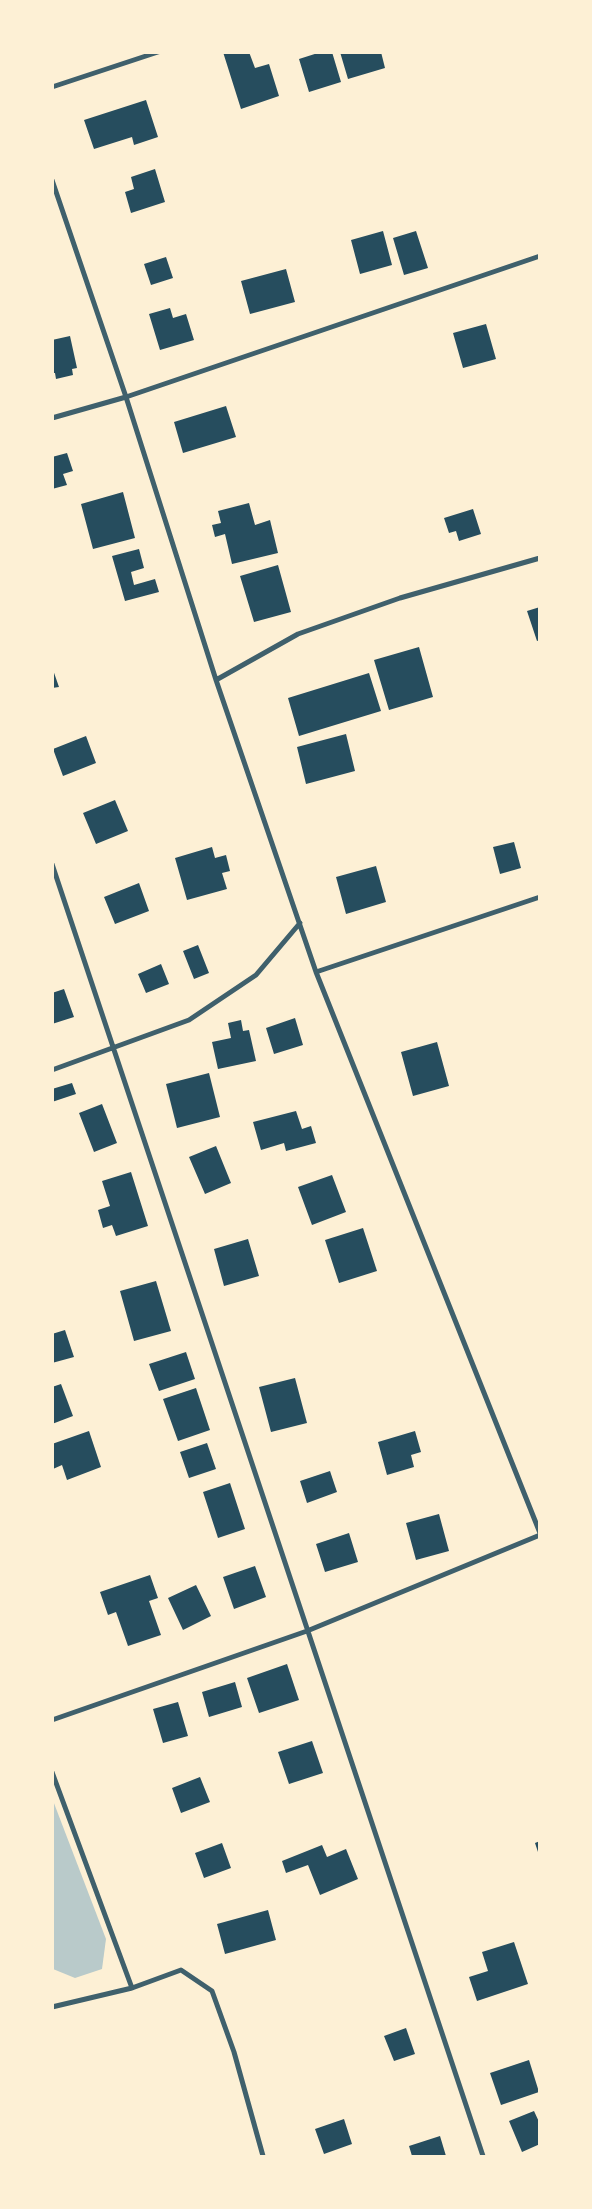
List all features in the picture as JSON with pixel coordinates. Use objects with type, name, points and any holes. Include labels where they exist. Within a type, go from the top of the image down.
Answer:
[{"type":"street","points":[[52,87],[158,52]]},
{"type":"street","points":[[52,180],[126,397],[216,680],[316,972],[540,1534],[308,1631],[52,1720]]},
{"type":"street","points":[[52,418],[126,397],[540,256]]},
{"type":"street","points":[[216,680],[298,634],[400,598],[540,558]]},
{"type":"street","points":[[52,864],[483,2156]]},
{"type":"street","points":[[316,972],[540,897]]},
{"type":"street","points":[[52,1070],[189,1020],[256,975],[300,923]]},
{"type":"street","points":[[52,1772],[132,1988]]},
{"type":"street","points":[[52,2007],[132,1988],[181,1970],[212,1991],[234,2052],[262,2156]]},
{"type":"shaded area","points":[[52,1798],[106,1939],[102,1969],[75,1978],[53,1969]]},
{"type":"building","points":[[223,52],[249,52],[255,68],[269,64],[279,96],[241,109]]},
{"type":"building","points":[[321,52],[332,52],[341,82],[309,92],[299,59]]},
{"type":"building","points":[[340,52],[381,52],[385,68],[348,79]]},
{"type":"building","points":[[146,100],[158,137],[134,145],[132,137],[94,149],[84,120]]},
{"type":"building","points":[[155,169],[165,202],[131,213],[125,192],[134,189],[131,177]]},
{"type":"building","points":[[383,231],[392,265],[360,274],[351,240]]},
{"type":"building","points":[[416,231],[428,268],[404,275],[393,238]]},
{"type":"building","points":[[166,257],[173,278],[151,285],[144,264]]},
{"type":"building","points":[[286,269],[295,302],[250,314],[241,281]]},
{"type":"building","points":[[170,308],[173,318],[186,314],[194,340],[160,350],[149,314]]},
{"type":"building","points":[[486,324],[496,359],[463,368],[453,333]]},
{"type":"building","points":[[70,336],[77,368],[72,369],[73,375],[56,379],[55,373],[52,373],[52,340]]},
{"type":"building","points":[[226,406],[236,437],[183,453],[174,422]]},
{"type":"building","points":[[67,453],[73,471],[63,474],[67,485],[52,489],[52,457]]},
{"type":"building","points":[[123,492],[135,538],[93,549],[81,504]]},
{"type":"building","points":[[249,503],[255,525],[270,520],[278,553],[232,564],[225,534],[215,537],[212,525],[221,523],[218,511]]},
{"type":"building","points":[[473,509],[481,534],[459,541],[456,531],[449,533],[444,518]]},
{"type":"building","points":[[139,549],[144,568],[131,572],[134,585],[155,579],[159,592],[125,601],[112,556]]},
{"type":"building","points":[[278,565],[291,612],[254,622],[240,576]]},
{"type":"building","points":[[540,607],[540,640],[537,641],[527,611]]},
{"type":"building","points":[[419,647],[433,697],[389,710],[374,660]]},
{"type":"building","points":[[52,667],[59,687],[52,688]]},
{"type":"building","points":[[369,673],[381,711],[299,736],[288,698]]},
{"type":"building","points":[[346,734],[355,771],[306,784],[297,747]]},
{"type":"building","points":[[86,736],[96,763],[63,776],[53,749]]},
{"type":"building","points":[[115,800],[128,831],[96,844],[83,813]]},
{"type":"building","points":[[514,842],[521,868],[500,874],[493,847]]},
{"type":"building","points":[[212,847],[215,858],[226,855],[230,871],[222,873],[227,889],[187,900],[175,858]]},
{"type":"building","points":[[376,866],[386,902],[346,914],[336,877]]},
{"type":"building","points":[[139,883],[149,911],[115,924],[104,897]]},
{"type":"building","points":[[198,945],[209,973],[194,979],[183,951]]},
{"type":"building","points":[[161,964],[169,984],[146,993],[138,974]]},
{"type":"building","points":[[64,989],[74,1017],[52,1024],[52,993]]},
{"type":"building","points":[[295,1018],[303,1045],[274,1054],[266,1028]]},
{"type":"building","points":[[241,1020],[243,1031],[249,1030],[256,1061],[218,1069],[212,1042],[231,1038],[228,1023]]},
{"type":"building","points":[[437,1042],[449,1086],[413,1096],[401,1052]]},
{"type":"building","points":[[209,1073],[220,1117],[177,1128],[166,1084]]},
{"type":"building","points":[[72,1083],[76,1094],[52,1102],[52,1089]]},
{"type":"building","points":[[102,1104],[117,1143],[94,1152],[79,1113]]},
{"type":"building","points":[[296,1111],[302,1129],[311,1126],[316,1143],[286,1151],[284,1143],[261,1150],[253,1122]]},
{"type":"building","points":[[216,1146],[231,1183],[205,1194],[189,1157]]},
{"type":"building","points":[[131,1172],[148,1226],[116,1236],[112,1225],[103,1228],[98,1210],[110,1206],[102,1181]]},
{"type":"building","points":[[332,1175],[346,1212],[312,1225],[298,1187]]},
{"type":"building","points":[[363,1228],[377,1271],[339,1283],[325,1240]]},
{"type":"building","points":[[248,1239],[259,1276],[224,1286],[214,1249]]},
{"type":"building","points":[[156,1281],[171,1331],[134,1341],[120,1291]]},
{"type":"building","points":[[65,1330],[74,1357],[52,1363],[52,1334]]},
{"type":"building","points":[[186,1352],[195,1379],[159,1391],[149,1364]]},
{"type":"building","points":[[295,1378],[307,1423],[271,1432],[259,1387]]},
{"type":"building","points":[[61,1384],[73,1416],[52,1424],[52,1387]]},
{"type":"building","points":[[196,1388],[210,1430],[178,1441],[163,1399]]},
{"type":"building","points":[[89,1431],[101,1467],[67,1480],[62,1465],[53,1469],[52,1444]]},
{"type":"building","points":[[415,1431],[421,1452],[411,1455],[414,1467],[387,1475],[378,1442]]},
{"type":"building","points":[[207,1443],[216,1469],[189,1478],[180,1452]]},
{"type":"building","points":[[330,1471],[337,1492],[307,1503],[300,1481]]},
{"type":"building","points":[[230,1483],[245,1529],[218,1538],[203,1492]]},
{"type":"building","points":[[439,1514],[449,1551],[416,1560],[406,1523]]},
{"type":"building","points":[[349,1533],[358,1562],[325,1572],[316,1544]]},
{"type":"building","points":[[255,1566],[266,1597],[234,1609],[223,1577]]},
{"type":"building","points":[[150,1575],[158,1598],[149,1601],[161,1635],[128,1646],[116,1612],[108,1615],[100,1592]]},
{"type":"building","points":[[196,1585],[211,1616],[183,1630],[168,1598]]},
{"type":"building","points":[[287,1664],[299,1700],[259,1713],[247,1678]]},
{"type":"building","points":[[235,1682],[242,1707],[209,1717],[202,1692]]},
{"type":"building","points":[[178,1702],[188,1736],[163,1743],[153,1709]]},
{"type":"building","points":[[312,1741],[323,1773],[289,1784],[278,1752]]},
{"type":"building","points":[[200,1777],[210,1802],[181,1813],[172,1788]]},
{"type":"building","points":[[540,1841],[540,1855],[539,1855],[535,1843]]},
{"type":"building","points":[[222,1843],[231,1868],[204,1878],[195,1853]]},
{"type":"building","points":[[322,1845],[327,1857],[346,1849],[358,1879],[320,1895],[308,1865],[286,1873],[282,1861]]},
{"type":"building","points":[[268,1910],[276,1940],[225,1954],[217,1924]]},
{"type":"building","points":[[514,1942],[528,1984],[477,2001],[469,1977],[488,1971],[482,1952]]},
{"type":"building","points":[[406,2028],[415,2054],[394,2061],[384,2036]]},
{"type":"building","points":[[529,2060],[539,2092],[501,2105],[490,2073]]},
{"type":"building","points":[[534,2111],[540,2124],[540,2144],[522,2152],[509,2121]]},
{"type":"building","points":[[344,2119],[352,2144],[324,2154],[315,2129]]},
{"type":"building","points":[[440,2136],[446,2156],[412,2156],[409,2146]]}]
